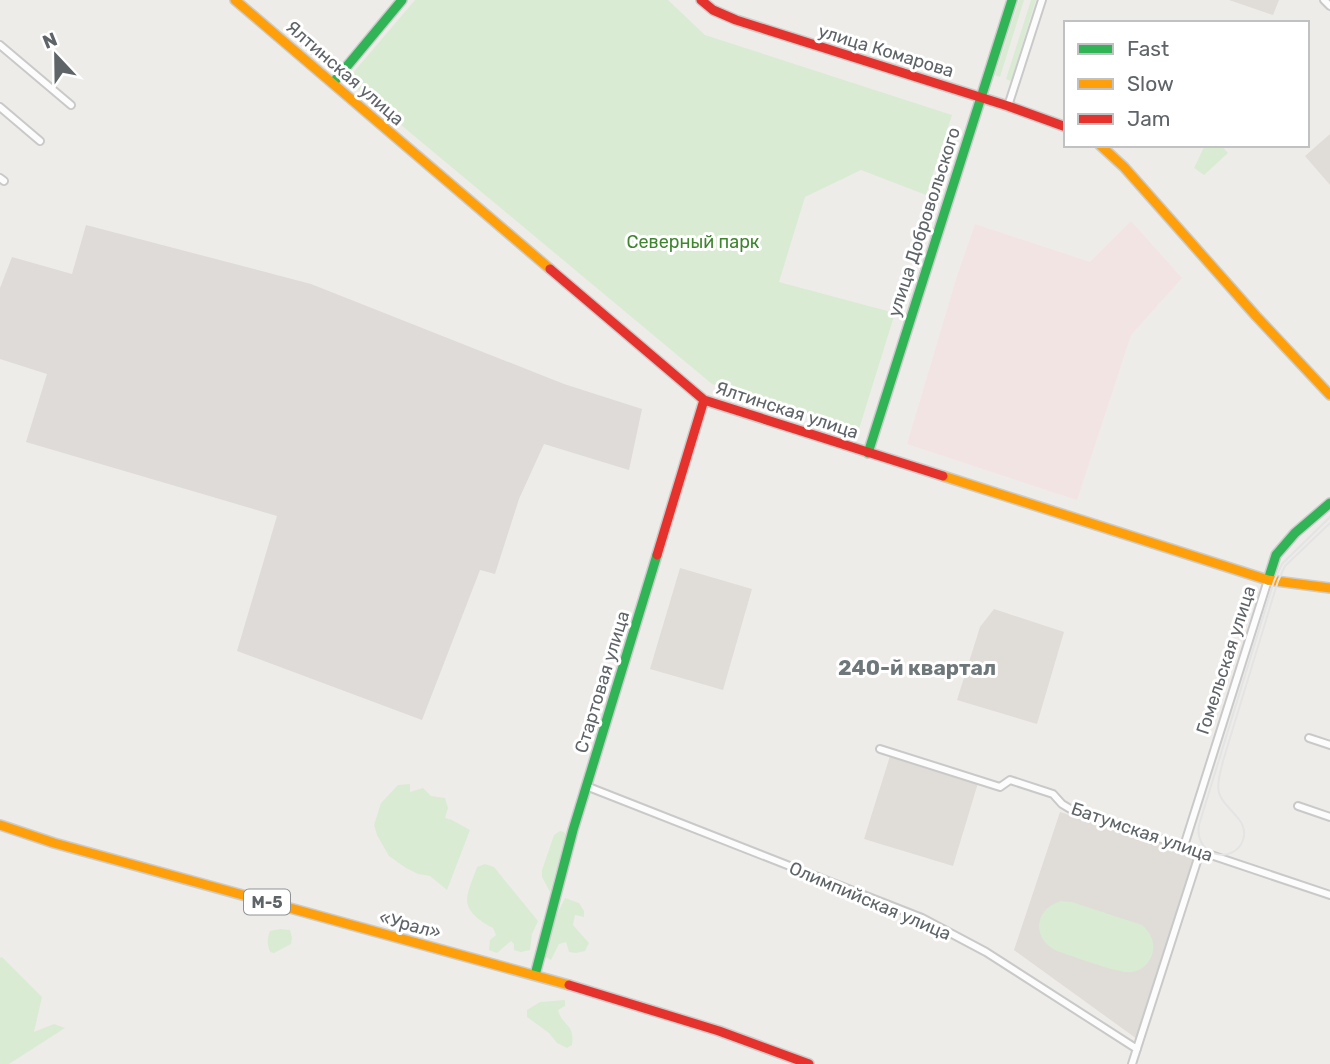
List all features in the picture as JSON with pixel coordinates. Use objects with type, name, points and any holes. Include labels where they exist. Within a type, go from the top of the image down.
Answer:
[{"type":"main road","name":"Ялтинская улица","points":[[235,0],[704,400],[1268,580],[1330,588]]},
{"type":"main road","points":[[333,83],[402,0]]},
{"type":"main road","name":"улица Комарова","points":[[701,0],[718,14],[1064,126]]},
{"type":"main road","name":"улица Добровольского","points":[[868,453],[1012,0]]},
{"type":"main road","points":[[1102,147],[1125,167],[1256,316],[1330,395]]},
{"type":"main road","name":"Стартовая улица","points":[[535,975],[562,867],[704,400]]},
{"type":"main road","name":"Гомельская улица","points":[[1268,580],[1276,555],[1295,533],[1330,503]]},
{"type":"main road","name":"«Урал»","points":[[0,825],[54,843],[535,975],[703,1025],[809,1064]]},
{"type":"street","points":[[1008,106],[1042,0]]},
{"type":"street","points":[[1324,0],[1330,6]]},
{"type":"street","points":[[0,45],[71,105]]},
{"type":"street","points":[[0,107],[40,141]]},
{"type":"street","name":"Гомельская улица","points":[[1184,846],[1268,580]]},
{"type":"street","points":[[1309,738],[1330,745]]},
{"type":"street","name":"Батумская улица","points":[[880,749],[1000,787],[1010,780],[1028,785],[1053,794],[1062,804],[1077,813],[1330,895]]},
{"type":"street","name":"Олимпийская улица","points":[[586,786],[922,918],[986,952],[1137,1049]]},
{"type":"street","points":[[1298,806],[1330,817]]},
{"type":"street","points":[[1132,1064],[1200,852]]},
{"type":"shaded area","points":[[1229,0],[1279,0],[1273,15]]},
{"type":"shaded area","points":[[1330,134],[1330,185],[1305,156]]},
{"type":"shaded area","points":[[1131,221],[1182,278],[1131,335],[1077,500],[907,444],[975,224],[1090,262]]},
{"type":"shaded area","points":[[86,225],[311,284],[564,384],[642,409],[629,470],[544,444],[519,499],[495,574],[480,570],[422,720],[237,651],[277,516],[26,442],[47,374],[0,359],[0,288],[12,257],[72,274]]},
{"type":"shaded area","points":[[680,568],[752,589],[723,690],[650,669]]},
{"type":"shaded area","points":[[994,609],[1064,632],[1037,724],[957,700],[980,627]]},
{"type":"shaded area","points":[[890,756],[978,783],[953,866],[864,839]]},
{"type":"shaded area","points":[[1060,812],[1190,853],[1194,857],[1137,1039],[1014,950]]},
{"type":"green space","name":"Северный парк","points":[[415,0],[668,0],[705,35],[952,115],[926,195],[861,170],[805,197],[779,282],[895,313],[859,429],[712,384],[347,80]]},
{"type":"green space","points":[[1019,0],[1024,0],[1000,77],[995,75]]},
{"type":"green space","points":[[1031,0],[1036,0],[1011,81],[1006,79]]},
{"type":"green space","points":[[1204,147],[1223,147],[1228,153],[1204,175],[1194,168]]},
{"type":"green space","points":[[410,784],[410,792],[423,788],[431,796],[445,798],[448,808],[445,818],[470,830],[447,890],[430,876],[418,874],[389,856],[377,835],[374,825],[381,803],[398,785]]},
{"type":"green space","points":[[560,831],[566,835],[550,892],[542,877],[542,870],[554,835]]},
{"type":"green space","points":[[485,864],[494,867],[538,921],[532,934],[530,950],[514,950],[511,941],[497,953],[489,950],[490,940],[496,935],[493,928],[473,913],[467,900],[477,867]]},
{"type":"green space","points":[[565,898],[579,903],[584,911],[584,917],[575,915],[573,925],[589,943],[585,951],[576,953],[569,952],[566,942],[559,944],[551,960],[546,957],[553,922]]},
{"type":"green space","points":[[1061,901],[1072,902],[1142,925],[1153,942],[1149,961],[1139,970],[1126,972],[1107,968],[1049,946],[1040,932],[1041,917],[1052,905]]},
{"type":"green space","points":[[290,930],[291,944],[274,953],[270,952],[270,931]]},
{"type":"green space","points":[[2,957],[42,997],[34,1032],[54,1024],[65,1028],[9,1064],[0,1064]]},
{"type":"green space","points":[[565,1000],[565,1006],[558,1010],[572,1032],[572,1045],[567,1048],[557,1043],[549,1033],[527,1017],[527,1010],[540,1002]]},
{"type":"tram line","points":[[1330,517],[1282,564],[1274,581],[1199,825],[1199,836],[1203,844],[1216,854],[1232,853],[1243,840],[1243,826],[1222,799],[1218,781],[1278,581],[1285,566],[1330,523]]},
{"type":"traffic: fast","points":[[333,83],[402,0]]},
{"type":"traffic: fast","points":[[868,453],[1012,0]]},
{"type":"traffic: fast","points":[[1268,580],[1276,555],[1295,533],[1330,503]]},
{"type":"traffic: fast","points":[[535,975],[573,830],[657,555]]},
{"type":"traffic: slow","points":[[235,0],[550,269]]},
{"type":"traffic: slow","points":[[1102,147],[1124,167],[1330,395]]},
{"type":"traffic: slow","points":[[943,476],[1268,580],[1330,588]]},
{"type":"traffic: slow","points":[[0,825],[54,843],[569,985]]},
{"type":"traffic: jam","points":[[701,0],[713,10],[736,20],[1064,126]]},
{"type":"traffic: jam","points":[[550,269],[704,400],[943,476]]},
{"type":"traffic: jam","points":[[657,555],[704,400]]},
{"type":"traffic: jam","points":[[569,985],[719,1031],[809,1064]]},
{"type":"district","name":"240-й квартал","points":[[917,667]]}]
